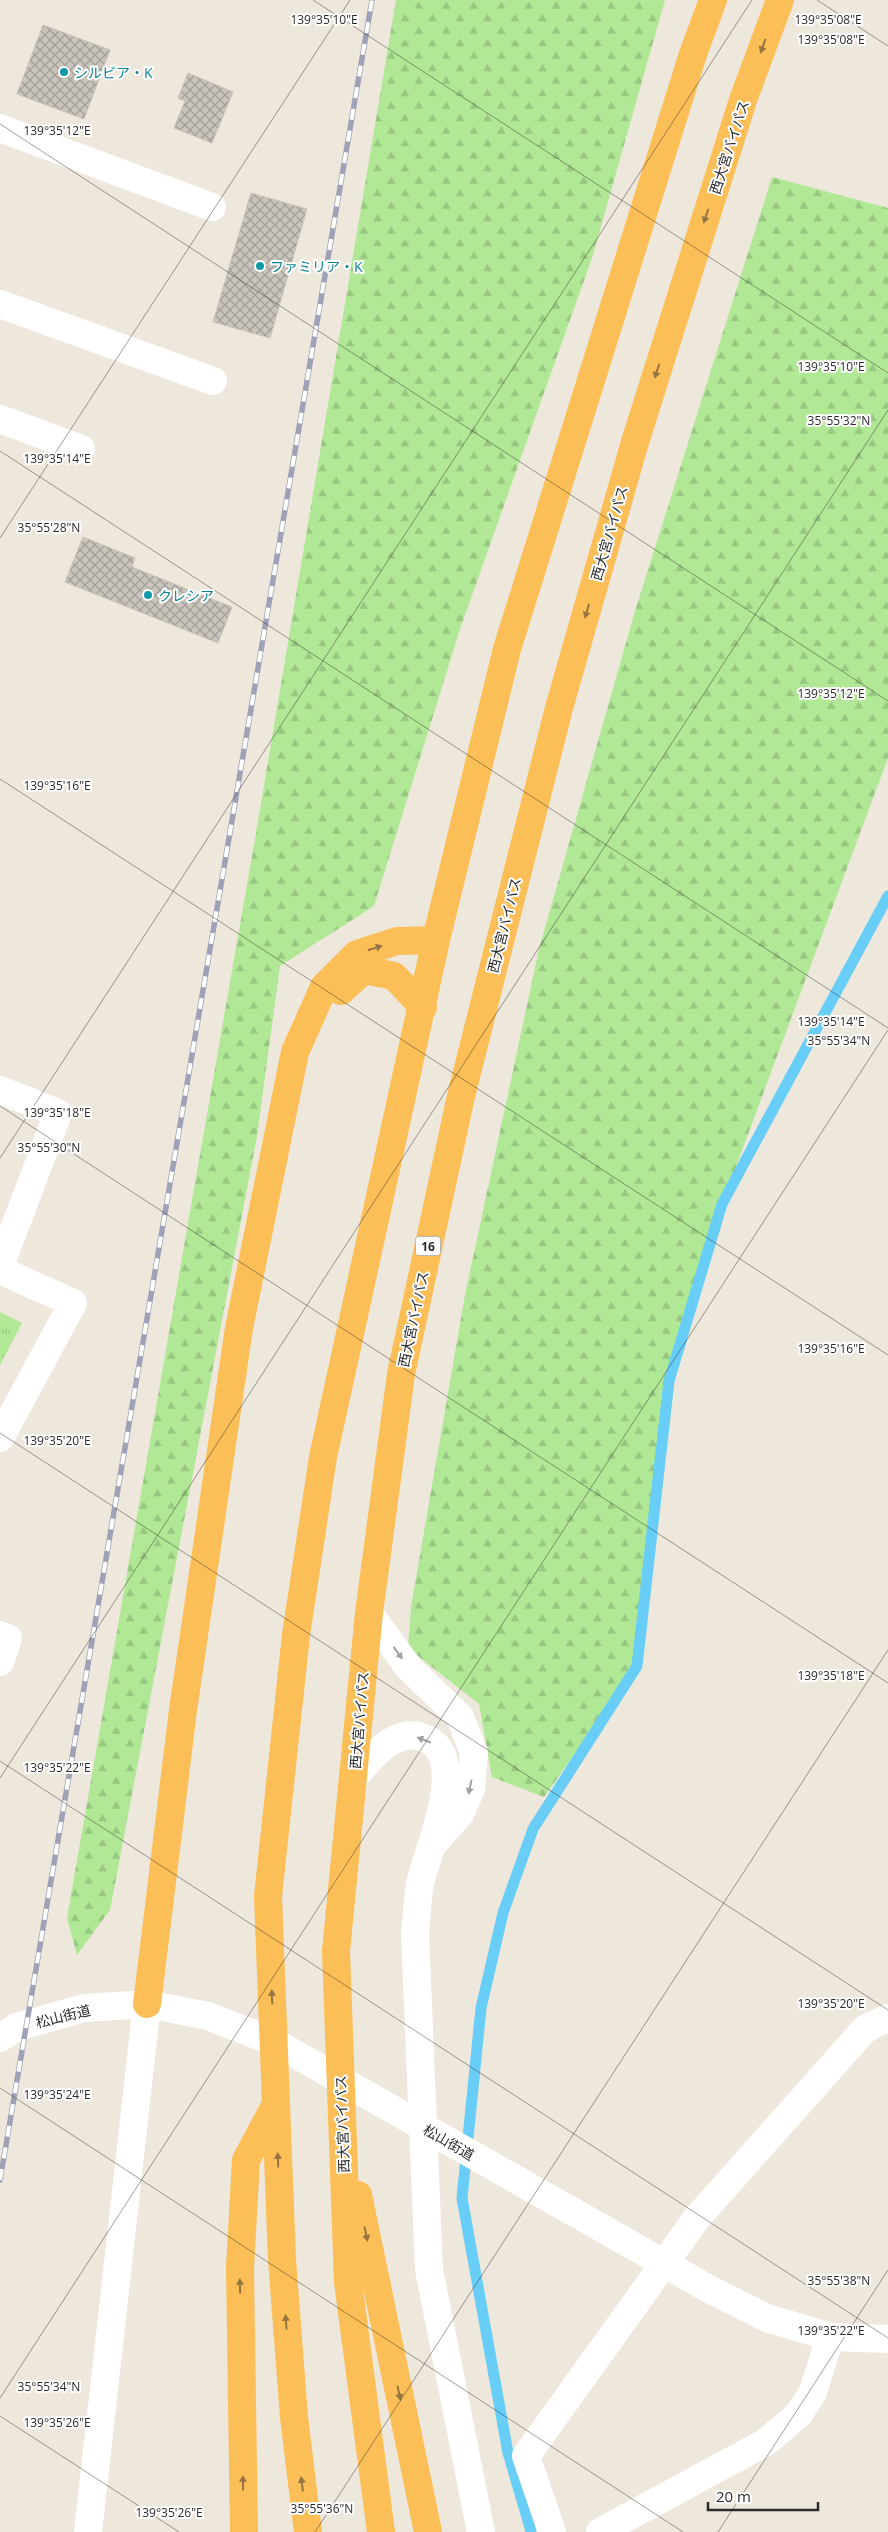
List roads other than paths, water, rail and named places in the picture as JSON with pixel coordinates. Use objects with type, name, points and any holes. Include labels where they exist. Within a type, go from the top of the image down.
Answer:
[{"type":"highway","points":[[308,2532],[294,2417],[282,2260],[268,1896],[296,1635],[322,1457],[423,1007],[436,940],[508,649],[693,54],[713,0]]},
{"type":"highway","name":"西大宮バイパス","points":[[381,2532],[348,2282],[336,1951],[369,1613],[401,1374],[461,1096],[559,708],[635,442],[743,100],[780,0]]},
{"type":"highway","points":[[147,2004],[184,1710],[239,1328],[295,1052],[324,987],[357,954],[397,941],[436,940]]},
{"type":"highway","points":[[295,1052],[337,995],[364,970],[394,976],[423,1007]]},
{"type":"highway","points":[[244,2532],[240,2268],[246,2160],[276,2104]]},
{"type":"highway","points":[[342,2118],[428,2532]]},
{"type":"street","points":[[0,128],[212,207]]},
{"type":"street","points":[[0,304],[213,381]]},
{"type":"street","points":[[0,419],[81,449]]},
{"type":"street","points":[[0,1090],[58,1113],[0,1268],[73,1303],[0,1438]]},
{"type":"street","points":[[369,1613],[409,1668],[460,1717],[474,1753],[471,1789],[460,1814],[431,1846]]},
{"type":"street","points":[[0,1636],[8,1638],[0,1662]]},
{"type":"street","points":[[354,1777],[384,1745],[402,1737],[422,1737],[437,1746],[445,1762],[448,1782],[420,1885],[415,1934],[430,2270],[481,2532]]},
{"type":"street","points":[[88,2532],[147,2004]]},
{"type":"street","name":"松山街道","points":[[0,2038],[17,2027],[84,2008],[147,2004],[208,2016],[274,2042],[709,2289],[768,2318],[830,2337],[888,2339]]},
{"type":"street","points":[[552,2532],[526,2456],[696,2219],[866,2029],[888,2018]]},
{"type":"street","points":[[620,2528],[766,2442],[799,2414],[814,2392],[830,2337]]},
{"type":"waterway","points":[[531,2531],[508,2453],[462,2198],[481,2008],[503,1913],[533,1829],[637,1666],[669,1381],[722,1204],[888,896]]},
{"type":"railway","points":[[0,2180],[372,0]]},
{"type":"place","name":"シルビア・K","points":[[64,72]]},
{"type":"place","name":"ファミリア・K","points":[[260,266]]},
{"type":"place","name":"クレシア","points":[[148,595]]}]
